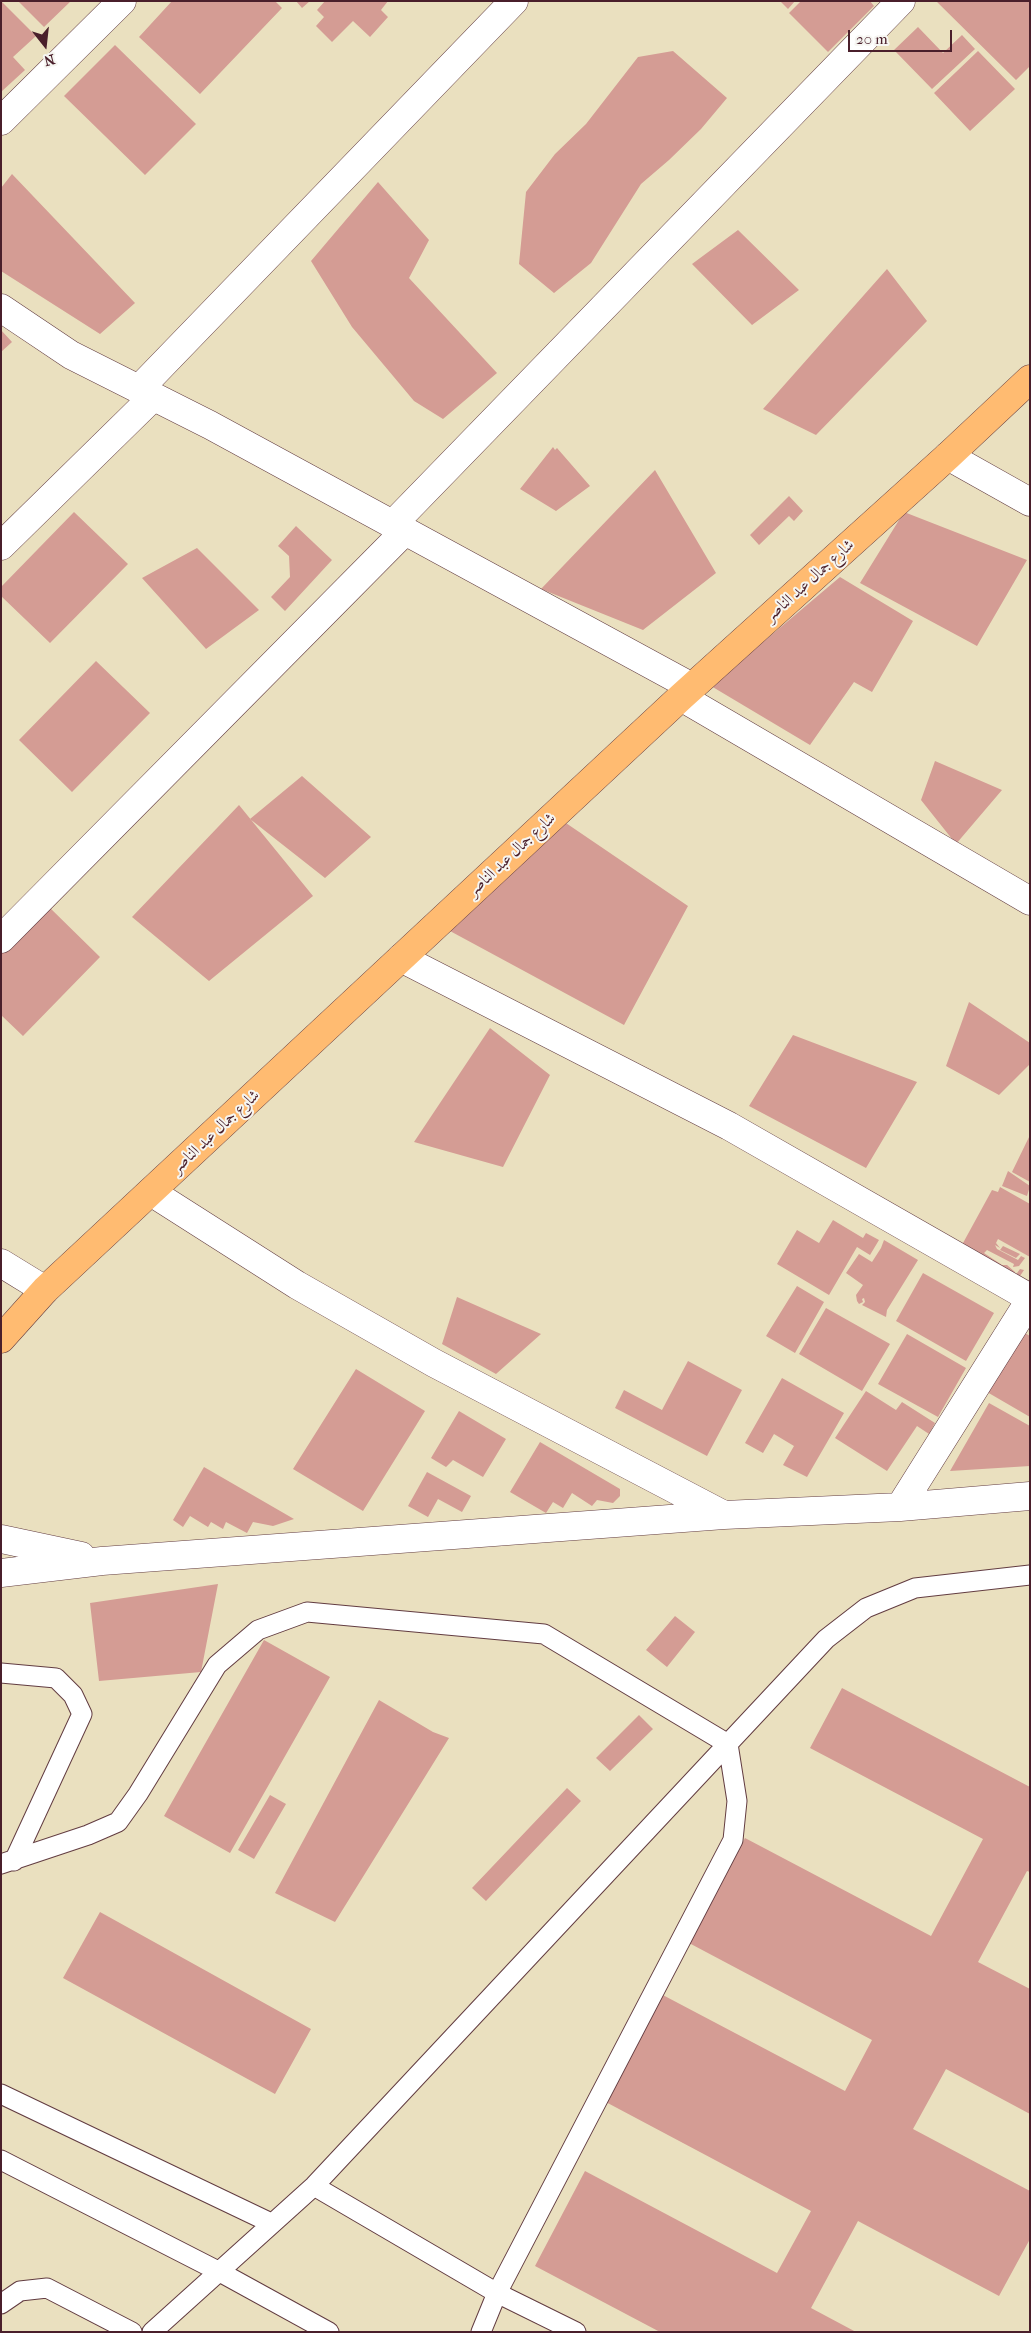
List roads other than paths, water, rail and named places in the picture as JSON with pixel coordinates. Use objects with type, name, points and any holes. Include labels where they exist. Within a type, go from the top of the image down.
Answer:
[{"type":"main road","name":"شارع جمال عبد الناصر","points":[[1,1338],[45,1290],[686,692],[948,456],[1030,379]]},
{"type":"street","points":[[1,121],[122,1]]},
{"type":"street","points":[[1,546],[514,1]]},
{"type":"street","points":[[1,939],[399,528],[901,1]]},
{"type":"street","points":[[1,308],[71,355],[210,425],[399,528],[686,692],[1030,901]]},
{"type":"street","points":[[948,456],[1030,502]]},
{"type":"street","points":[[401,958],[729,1126],[1030,1299],[900,1507]]},
{"type":"street","points":[[151,1192],[297,1284],[434,1364],[724,1515]]},
{"type":"street","points":[[1,1263],[45,1290]]},
{"type":"street","points":[[1,1572],[102,1561],[724,1515],[900,1507],[1030,1496]]},
{"type":"street","points":[[1,1539],[102,1561]]},
{"type":"lane","points":[[152,2332],[314,2186],[826,1639],[866,1608],[915,1588],[1030,1575]]},
{"type":"lane","points":[[8,1862],[118,1822],[138,1794],[217,1665],[258,1630],[307,1612],[544,1634],[728,1744],[738,1801],[733,1840],[497,2293],[481,2332]]},
{"type":"lane","points":[[1,1673],[56,1678],[73,1695],[82,1714],[8,1862]]},
{"type":"lane","points":[[1,2094],[271,2223]]},
{"type":"lane","points":[[1,2160],[218,2271],[329,2332]]},
{"type":"lane","points":[[314,2186],[497,2293],[576,2332]]},
{"type":"lane","points":[[1,2304],[20,2290],[47,2288],[132,2332]]}]
